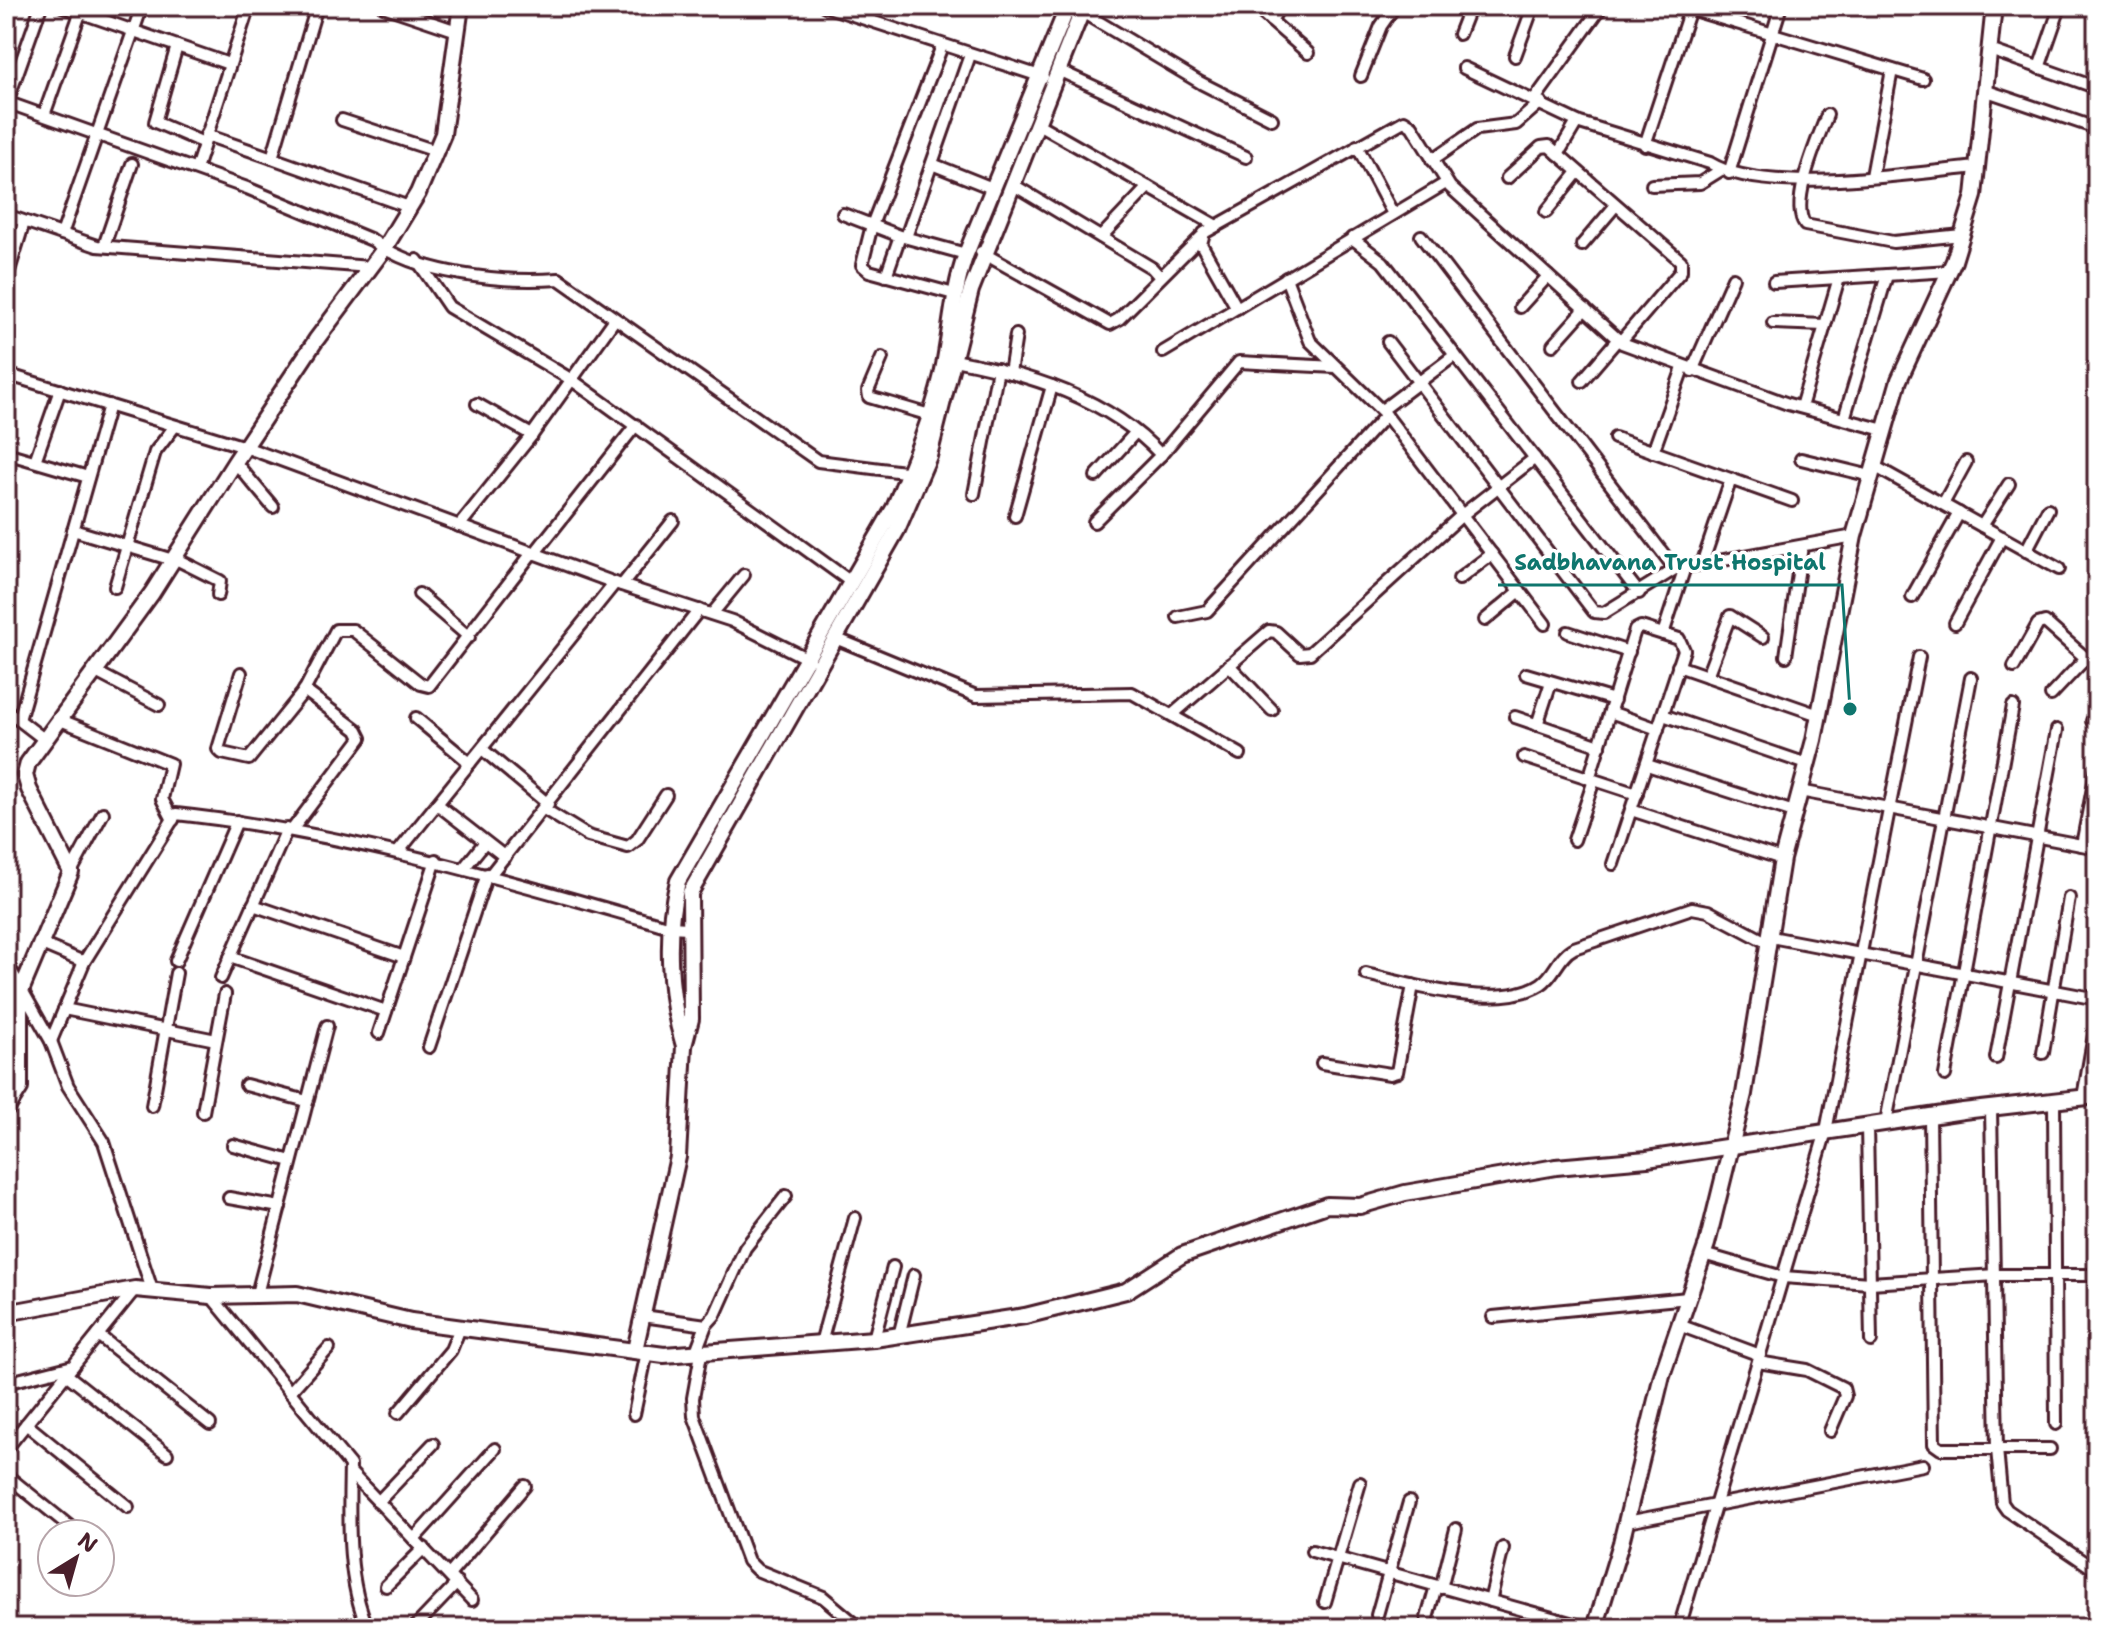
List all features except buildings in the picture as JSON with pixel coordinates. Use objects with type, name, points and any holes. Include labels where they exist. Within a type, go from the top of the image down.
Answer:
[{"type":"street","points":[[6,16],[9,6]]},
{"type":"street","points":[[41,6],[6,102],[196,169],[372,240],[384,249],[460,275],[524,281],[559,279],[818,461],[915,474]]},
{"type":"street","points":[[62,6],[81,9],[133,31],[229,64]]},
{"type":"street","points":[[62,234],[142,6]]},
{"type":"street","points":[[196,169],[249,6]]},
{"type":"street","points":[[272,158],[317,6]]},
{"type":"street","points":[[383,6],[457,31]]},
{"type":"street","points":[[71,872],[25,775],[28,763],[173,559],[245,447],[384,249],[409,207],[443,134],[461,6]]},
{"type":"street","points":[[825,6],[970,55],[1051,76],[1246,157]]},
{"type":"street","points":[[1254,6],[1308,53]]},
{"type":"street","points":[[1271,21],[1280,6]]},
{"type":"street","points":[[1361,76],[1377,33],[1395,6]]},
{"type":"street","points":[[1459,34],[1470,6]]},
{"type":"street","points":[[1515,56],[1530,15],[1527,6]]},
{"type":"street","points":[[1432,160],[1477,129],[1516,124],[1538,101],[1602,6]]},
{"type":"street","points":[[1652,185],[1700,183],[1725,171],[1781,6]]},
{"type":"street","points":[[1595,1628],[1627,1522],[1662,1375],[1703,1254],[1744,1094],[1782,859],[1819,715],[1854,536],[1899,380],[1950,271],[1962,235],[1978,167],[1994,6]]},
{"type":"street","points":[[2091,6],[2097,9]]},
{"type":"street","points":[[1645,145],[1687,7],[1923,79]]},
{"type":"street","points":[[634,1414],[643,1316],[678,1157],[684,1046],[691,1019],[688,899],[692,887],[901,523],[930,415],[950,366],[954,294],[967,249],[992,188],[1051,76],[1078,8],[1201,83],[1272,119]]},
{"type":"street","points":[[44,115],[81,9]]},
{"type":"street","points":[[2039,68],[2059,10]]},
{"type":"street","points":[[177,46],[155,122],[272,158],[409,207]]},
{"type":"street","points":[[942,46],[872,225],[862,265],[886,276],[954,294]]},
{"type":"street","points":[[1990,50],[2089,85]]},
{"type":"street","points":[[886,276],[932,164],[970,55]]},
{"type":"street","points":[[1464,68],[1577,122],[1725,171],[1769,180],[1872,176],[1978,167]]},
{"type":"street","points":[[1872,176],[1892,70]]},
{"type":"street","points":[[684,1046],[675,1014],[670,927],[684,868],[915,474],[968,299],[1038,124],[1051,76]]},
{"type":"street","points":[[1987,91],[2096,128]]},
{"type":"street","points":[[1827,115],[1804,179],[1800,215],[1810,228],[1893,242],[1962,235]]},
{"type":"street","points":[[342,120],[436,151]]},
{"type":"street","points":[[843,214],[903,237],[985,255],[1110,324],[1119,319],[1159,276],[1215,225],[1404,121],[1412,126],[1446,183],[1619,340],[1688,370],[1884,430]]},
{"type":"street","points":[[1558,154],[1577,122]]},
{"type":"street","points":[[1038,124],[1215,225]]},
{"type":"street","points":[[1357,146],[1393,214]]},
{"type":"street","points":[[1507,178],[1541,147],[1549,146],[1682,264],[1681,271],[1582,381]]},
{"type":"street","points":[[104,246],[132,164]]},
{"type":"street","points":[[932,164],[992,188]]},
{"type":"street","points":[[1546,212],[1578,172]]},
{"type":"street","points":[[1163,352],[1446,183]]},
{"type":"street","points":[[1012,184],[1159,276]]},
{"type":"street","points":[[1101,237],[1148,187]]},
{"type":"street","points":[[1582,245],[1616,205]]},
{"type":"street","points":[[6,215],[104,246],[370,267]]},
{"type":"street","points":[[6,281],[24,222]]},
{"type":"street","points":[[1202,236],[1201,244],[1237,308]]},
{"type":"street","points":[[1421,236],[1680,568]]},
{"type":"street","points":[[1352,238],[1383,262],[1639,593]]},
{"type":"street","points":[[417,260],[449,307],[572,380],[851,582]]},
{"type":"street","points":[[1774,282],[1950,271]]},
{"type":"street","points":[[1844,419],[1887,275]]},
{"type":"street","points":[[1520,307],[1548,276]]},
{"type":"street","points":[[1286,278],[1307,337],[1384,412],[1545,624]]},
{"type":"street","points":[[1653,452],[1688,370],[1733,278]]},
{"type":"street","points":[[1801,407],[1839,278]]},
{"type":"street","points":[[1553,345],[1585,309]]},
{"type":"street","points":[[459,526],[532,435],[615,319]]},
{"type":"street","points":[[1773,323],[1825,325]]},
{"type":"street","points":[[1010,373],[1016,335]]},
{"type":"street","points":[[1388,342],[1594,612],[1604,613],[1680,568],[1854,536]]},
{"type":"street","points":[[1178,617],[1207,611],[1384,412],[1418,381],[1455,355]]},
{"type":"street","points":[[882,358],[868,391],[869,397],[930,415]]},
{"type":"street","points":[[1094,522],[1161,455],[1239,362],[1337,367]]},
{"type":"street","points":[[950,366],[998,369],[1052,386],[1091,403],[1161,455]]},
{"type":"street","points":[[974,494],[998,369]]},
{"type":"street","points":[[6,374],[245,447],[619,584],[712,614],[820,664]]},
{"type":"street","points":[[1015,516],[1052,386]]},
{"type":"street","points":[[35,461],[60,390]]},
{"type":"street","points":[[477,404],[532,435]]},
{"type":"street","points":[[19,720],[109,405]]},
{"type":"street","points":[[241,673],[218,749],[222,753],[251,758],[304,690],[333,634],[340,628],[353,630],[425,686],[436,681],[636,425]]},
{"type":"street","points":[[115,587],[155,452],[175,426]]},
{"type":"street","points":[[1096,476],[1135,433]]},
{"type":"street","points":[[1615,438],[1792,501]]},
{"type":"street","points":[[6,453],[88,477]]},
{"type":"street","points":[[1172,715],[1269,631],[1276,632],[1303,656],[1310,653],[1462,515],[1535,458]]},
{"type":"street","points":[[1801,459],[1872,471],[1943,504],[2059,569]]},
{"type":"street","points":[[235,462],[273,507]]},
{"type":"street","points":[[1943,504],[1966,462]]},
{"type":"street","points":[[1702,564],[1731,479]]},
{"type":"street","points":[[1982,526],[2009,484]]},
{"type":"street","points":[[2026,551],[2048,509]]},
{"type":"street","points":[[1912,597],[1959,513]]},
{"type":"street","points":[[399,851],[673,521]]},
{"type":"street","points":[[73,530],[173,559],[220,581],[218,595]]},
{"type":"street","points":[[1955,623],[2002,537]]},
{"type":"street","points":[[1786,656],[1802,546]]},
{"type":"street","points":[[1459,579],[1492,554]]},
{"type":"street","points":[[1663,634],[1680,568]]},
{"type":"street","points":[[712,614],[744,575]]},
{"type":"street","points":[[1485,620],[1520,591]]},
{"type":"street","points":[[419,594],[469,637]]},
{"type":"street","points":[[429,1047],[488,875],[699,610]]},
{"type":"street","points":[[1707,676],[1730,616],[1763,637]]},
{"type":"street","points":[[2014,667],[2041,622],[2048,623],[2097,668]]},
{"type":"street","points":[[1574,840],[1638,628],[1679,639],[1684,646],[1613,864]]},
{"type":"street","points":[[1568,632],[1629,652]]},
{"type":"street","points":[[835,638],[976,696],[1123,692],[1172,715],[1240,754]]},
{"type":"street","points":[[1679,1628],[1826,1131],[1919,657]]},
{"type":"street","points":[[2051,695],[2086,658]]},
{"type":"street","points":[[1229,665],[1272,710]]},
{"type":"street","points":[[1678,666],[1819,715]]},
{"type":"street","points":[[94,671],[159,705]]},
{"type":"street","points":[[1526,674],[1612,706],[1658,729]]},
{"type":"street","points":[[1886,1122],[1971,678]]},
{"type":"street","points":[[1537,725],[1551,682]]},
{"type":"street","points":[[221,978],[290,829],[361,738],[357,730],[304,690]]},
{"type":"street","points":[[1945,1075],[2013,706]]},
{"type":"street","points":[[6,710],[45,740]]},
{"type":"street","points":[[1663,715],[1807,764]]},
{"type":"street","points":[[1515,717],[1600,746]]},
{"type":"street","points":[[416,718],[470,763]]},
{"type":"street","points":[[58,719],[170,764],[162,799],[173,820]]},
{"type":"street","points":[[1996,1058],[2057,730]]},
{"type":"street","points":[[482,749],[546,806],[588,836],[628,847],[637,840],[666,795]]},
{"type":"street","points":[[1524,757],[1637,794]]},
{"type":"street","points":[[1647,765],[1794,812]]},
{"type":"street","points":[[2082,845],[2097,767]]},
{"type":"street","points":[[1800,791],[2097,848]]},
{"type":"street","points":[[437,804],[505,857]]},
{"type":"street","points":[[1631,810],[1782,859]]},
{"type":"street","points":[[6,1110],[20,1088],[20,993],[71,872],[103,813]]},
{"type":"street","points":[[51,1041],[84,962],[176,814],[290,829],[399,851],[670,927],[688,928]]},
{"type":"street","points":[[176,961],[237,821]]},
{"type":"street","points":[[464,868],[485,842]]},
{"type":"street","points":[[379,1033],[436,860]]},
{"type":"street","points":[[2043,1053],[2069,898]]},
{"type":"street","points":[[253,905],[404,957]]},
{"type":"street","points":[[1366,974],[1413,985],[1492,996],[1512,994],[1541,984],[1563,955],[1574,948],[1684,909],[1708,911],[1770,941],[1862,954],[2097,999]]},
{"type":"street","points":[[39,943],[84,962]]},
{"type":"street","points":[[230,957],[386,1011]]},
{"type":"street","points":[[6,962],[9,974],[51,1041],[68,1086],[104,1142],[152,1290]]},
{"type":"street","points":[[152,1106],[176,973]]},
{"type":"street","points":[[1322,1063],[1390,1074],[1397,1072],[1413,985]]},
{"type":"street","points":[[203,1112],[225,994]]},
{"type":"street","points":[[64,1009],[216,1040]]},
{"type":"street","points":[[6,1313],[135,1289],[211,1296],[297,1294],[411,1321],[641,1351],[698,1354],[899,1336],[1025,1316],[1126,1291],[1182,1255],[1327,1205],[1360,1206],[1405,1193],[1556,1167],[1647,1159],[1886,1122],[2090,1097],[2097,1018]]},
{"type":"street","points":[[257,1294],[327,1026]]},
{"type":"street","points":[[246,1085],[307,1101]]},
{"type":"street","points":[[2054,1101],[2056,1424]]},
{"type":"street","points":[[1991,1108],[1997,1449],[2004,1508],[2097,1571]]},
{"type":"street","points":[[1930,1116],[1934,1444],[1941,1449],[2050,1449]]},
{"type":"street","points":[[1867,1125],[1871,1341]]},
{"type":"street","points":[[233,1145],[291,1161]]},
{"type":"street","points":[[786,1196],[745,1248],[715,1315],[706,1325],[698,1354],[694,1416],[750,1565],[823,1597],[860,1628]]},
{"type":"street","points":[[229,1198],[280,1207]]},
{"type":"street","points":[[821,1343],[855,1218]]},
{"type":"street","points":[[1703,1254],[1783,1277],[1870,1283],[1996,1275],[2097,1275]]},
{"type":"street","points":[[874,1339],[893,1267]]},
{"type":"street","points":[[899,1336],[914,1275]]},
{"type":"street","points":[[6,1449],[135,1289]]},
{"type":"street","points":[[211,1296],[350,1465],[349,1501],[357,1605],[368,1628]]},
{"type":"street","points":[[1493,1317],[1688,1298]]},
{"type":"street","points":[[643,1316],[706,1325]]},
{"type":"street","points":[[1679,1325],[1759,1358],[1807,1370],[1843,1388],[1845,1396],[1830,1431]]},
{"type":"street","points":[[398,1413],[451,1350],[460,1328]]},
{"type":"street","points":[[98,1335],[210,1424]]},
{"type":"street","points":[[290,1392],[329,1348]]},
{"type":"street","points":[[6,1383],[70,1370]]},
{"type":"street","points":[[70,1370],[167,1454]]},
{"type":"street","points":[[26,1424],[128,1507]]},
{"type":"street","points":[[378,1502],[433,1444]]},
{"type":"street","points":[[414,1539],[495,1449]]},
{"type":"street","points":[[1627,1522],[1923,1465]]},
{"type":"street","points":[[350,1472],[472,1600]]},
{"type":"street","points":[[6,1475],[59,1518]]},
{"type":"street","points":[[1325,1602],[1360,1483]]},
{"type":"street","points":[[414,1628],[525,1486]]},
{"type":"street","points":[[1377,1615],[1409,1502]]},
{"type":"street","points":[[1427,1618],[1456,1529]]},
{"type":"street","points":[[386,1586],[424,1548]]},
{"type":"street","points":[[1490,1601],[1503,1548]]},
{"type":"street","points":[[1312,1551],[1588,1628]]},
{"type":"place","name":"Sadbhavana Trust Hospital","points":[[1850,709]]}]
